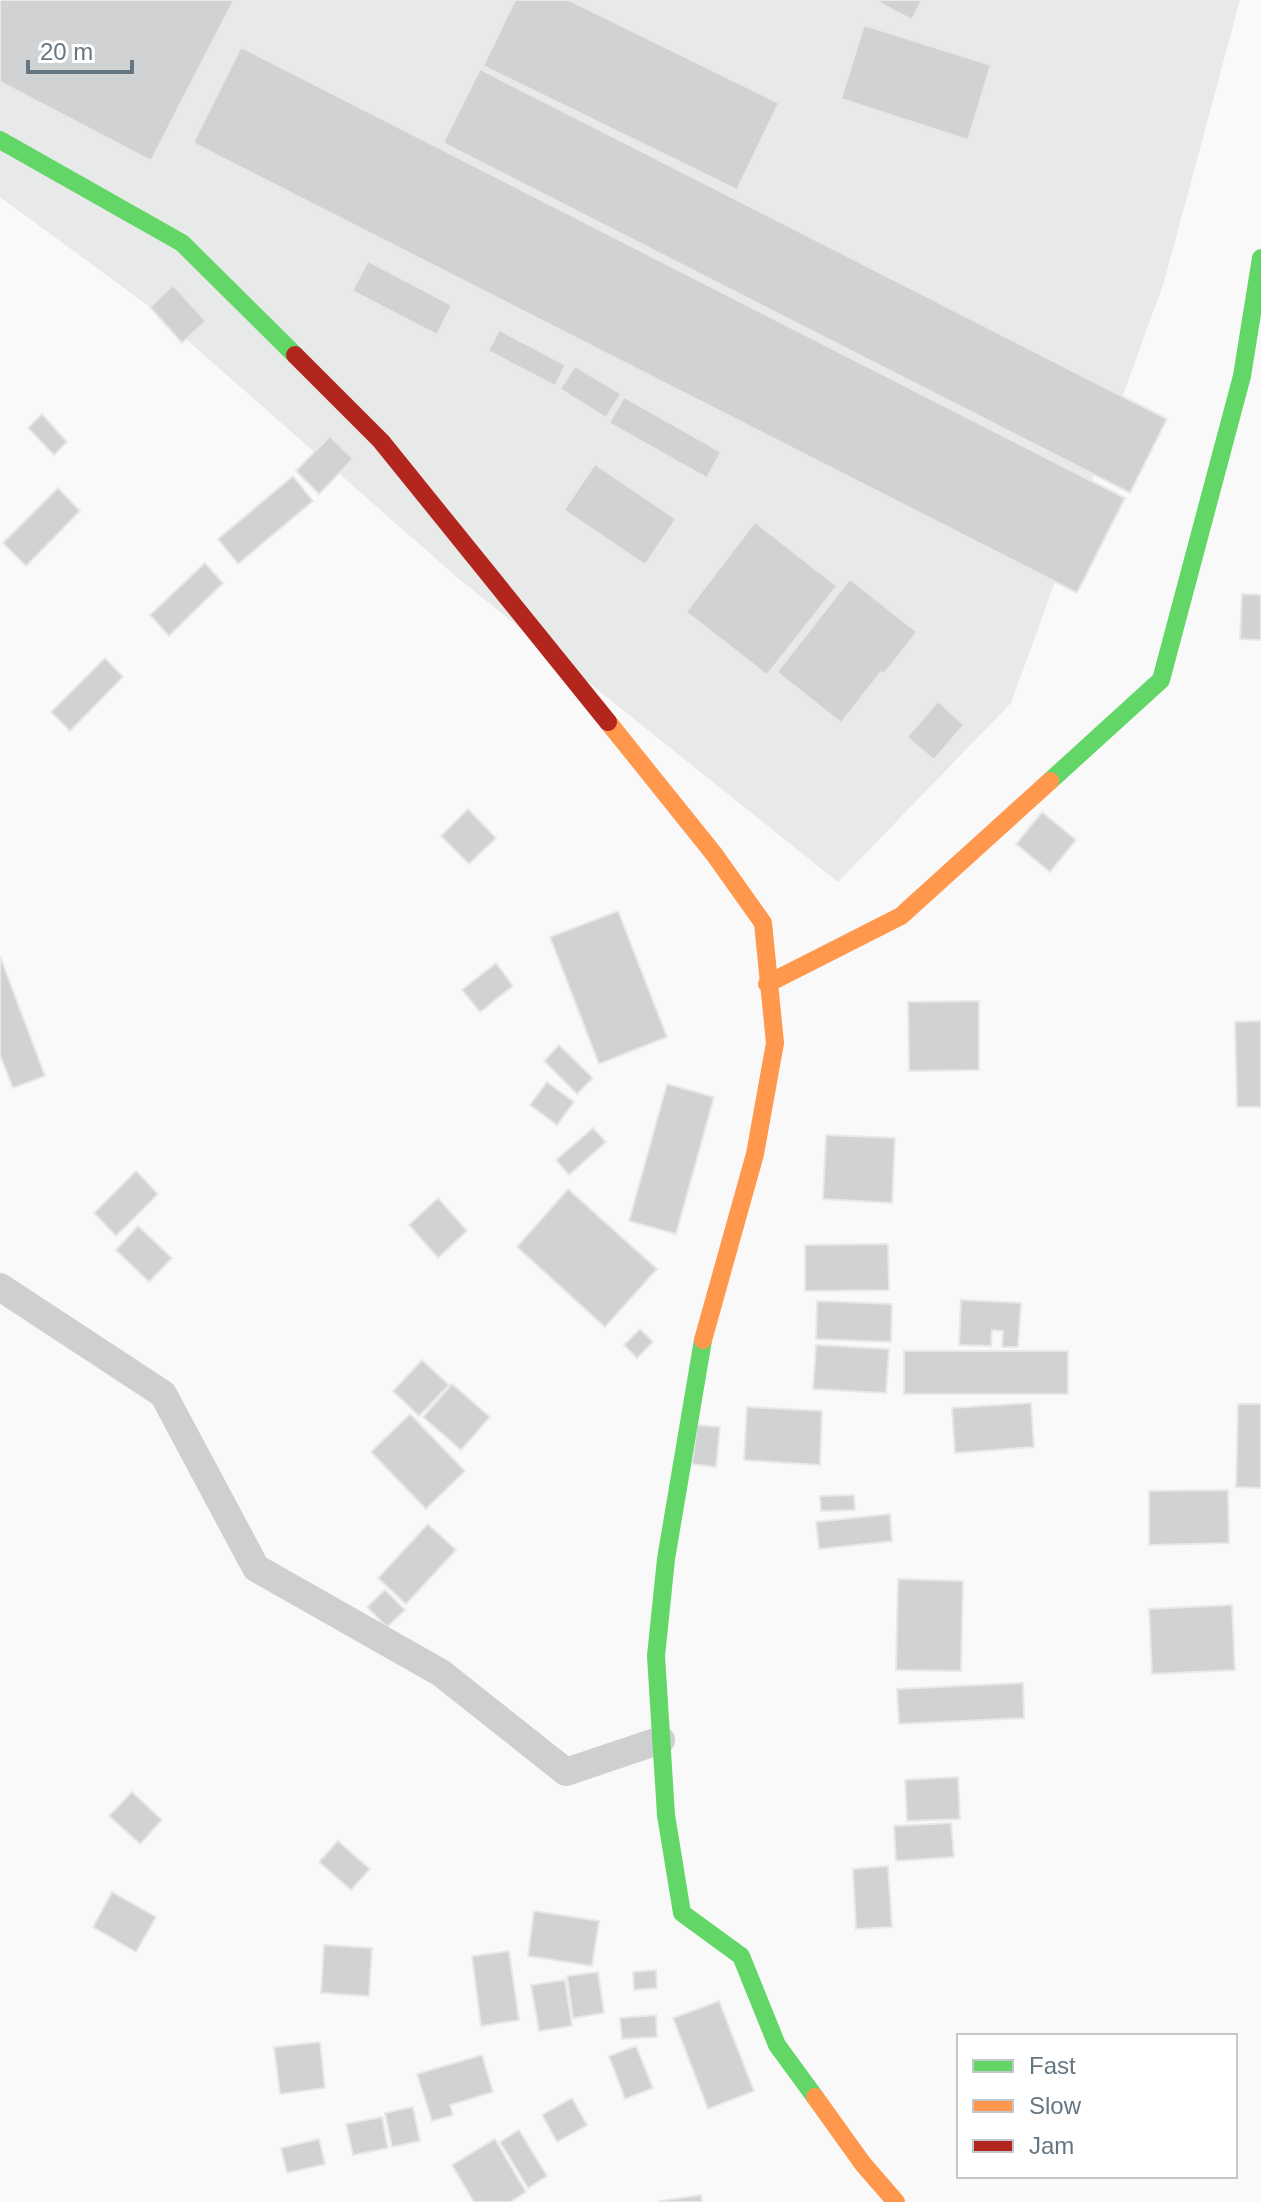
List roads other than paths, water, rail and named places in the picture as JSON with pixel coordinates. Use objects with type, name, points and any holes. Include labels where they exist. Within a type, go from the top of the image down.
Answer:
[{"type":"street","points":[[0,140],[182,243],[381,441],[722,866],[763,923],[775,1043],[755,1154],[705,1330],[666,1559],[656,1656],[666,1815],[682,1913],[741,1956],[777,2045],[863,2164],[896,2202]]},
{"type":"street","points":[[767,984],[901,916],[1161,680],[1242,376],[1261,258]]},
{"type":"street","points":[[0,1287],[163,1394],[256,1568],[441,1673],[566,1772],[661,1740]]}]
